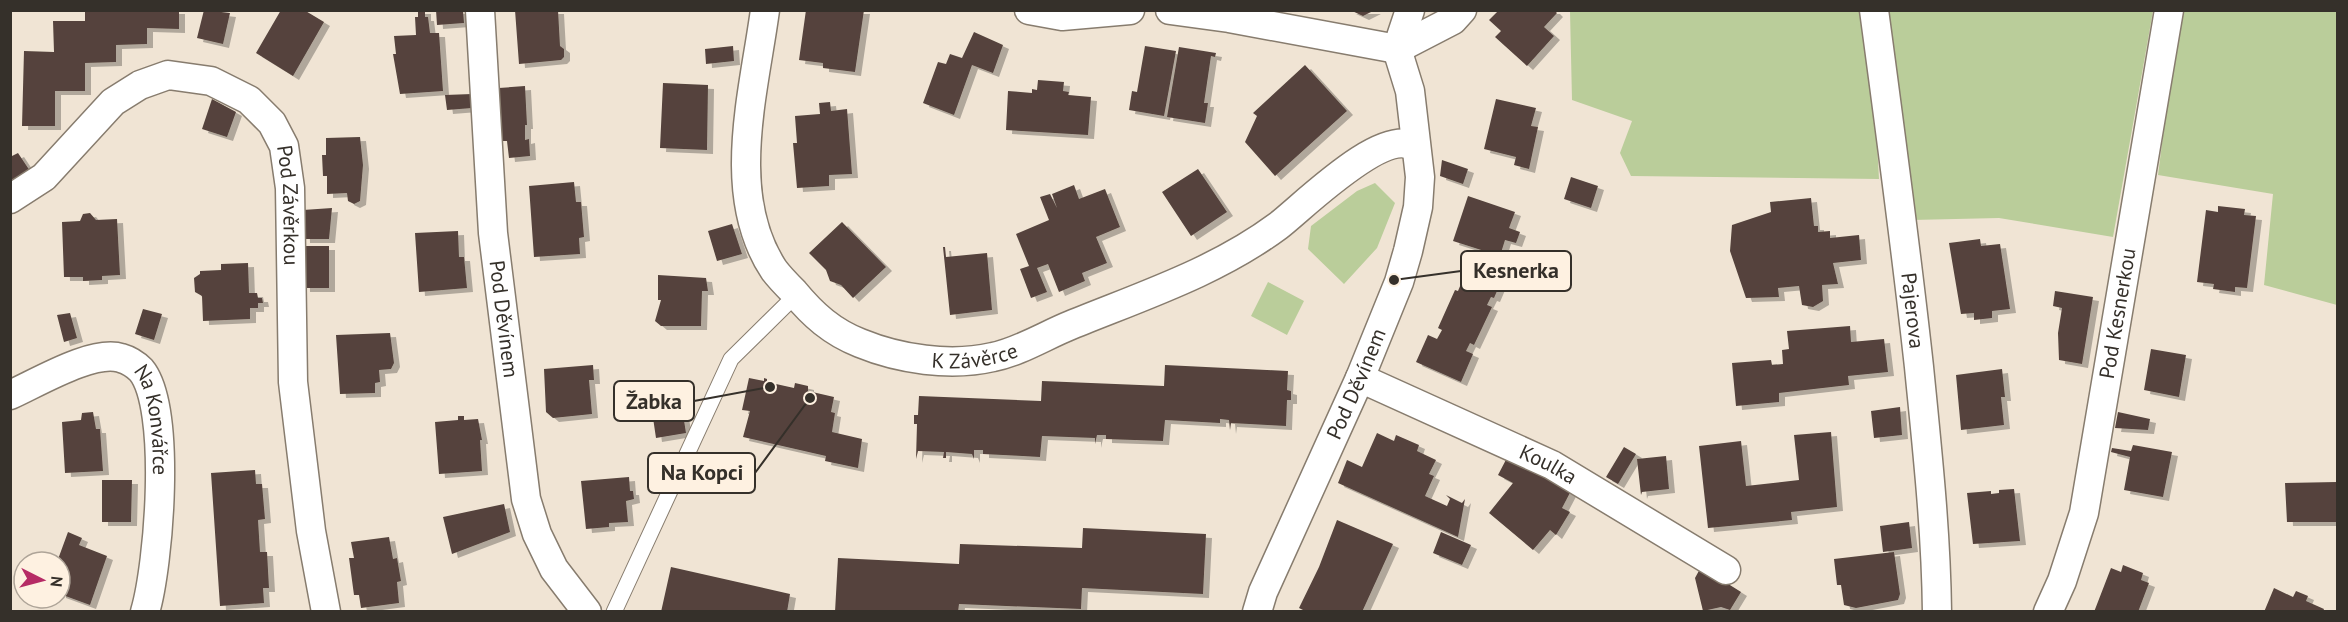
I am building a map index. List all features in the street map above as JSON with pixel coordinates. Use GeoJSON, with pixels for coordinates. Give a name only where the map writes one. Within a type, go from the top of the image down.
{"type":"FeatureCollection","features":[{"type":"Feature","properties":{"kind":"street","name":"Pod Děvínem"},"geometry":{"type":"LineString","coordinates":[[480,10],[492,233],[526,500],[537,534],[554,569],[587,612]]}},
{"type":"Feature","properties":{"kind":"street","name":"K Závěrce"},"geometry":{"type":"LineString","coordinates":[[765,10],[748,140],[747,178],[751,212],[760,243],[774,270],[818,320],[850,339],[883,353],[936,361],[993,357],[1216,266],[1277,227],[1370,154],[1402,142],[1415,147]]}},
{"type":"Feature","properties":{"kind":"street"},"geometry":{"type":"LineString","coordinates":[[1029,10],[1062,16],[1130,10]]}},
{"type":"Feature","properties":{"kind":"street"},"geometry":{"type":"LineString","coordinates":[[1170,10],[1229,18],[1397,49],[1453,20],[1462,10]]}},
{"type":"Feature","properties":{"kind":"street"},"geometry":{"type":"LineString","coordinates":[[1397,49],[1410,10]]}},
{"type":"Feature","properties":{"kind":"street","name":"Pajerova"},"geometry":{"type":"LineString","coordinates":[[1874,10],[1904,235],[1925,427],[1937,546],[1937,612]]}},
{"type":"Feature","properties":{"kind":"street","name":"Pod Kesnerkou"},"geometry":{"type":"LineString","coordinates":[[2048,612],[2062,581],[2084,513],[2169,10]]}},
{"type":"Feature","properties":{"kind":"street","name":"Pod Děvínem"},"geometry":{"type":"LineString","coordinates":[[1257,612],[1263,592],[1360,378],[1399,282],[1411,237],[1418,207],[1420,177],[1410,91],[1397,49]]}},
{"type":"Feature","properties":{"kind":"street","name":"Pod Závěrkou"},"geometry":{"type":"LineString","coordinates":[[10,200],[44,177],[113,102],[140,85],[168,75],[211,81],[249,100],[272,123],[284,146],[290,188],[293,382],[310,531],[326,612]]}},
{"type":"Feature","properties":{"kind":"street","name":"Na Konvářce"},"geometry":{"type":"LineString","coordinates":[[10,395],[81,363],[102,357],[120,358],[140,368],[152,392],[156,417],[161,515],[145,612]]}},
{"type":"Feature","properties":{"kind":"street","name":"Koulka"},"geometry":{"type":"LineString","coordinates":[[1360,378],[1552,465],[1726,570]]}},
{"type":"Feature","properties":{"kind":"lane"},"geometry":{"type":"LineString","coordinates":[[614,612],[731,359],[796,295]]}},
{"type":"Feature","properties":{"kind":"green space"},"geometry":{"type":"Polygon","coordinates":[[[1570,11],[1863,11],[1874,92],[1879,179],[1631,176],[1620,153],[1632,121],[1572,100],[1570,11]]]}},
{"type":"Feature","properties":{"kind":"green space"},"geometry":{"type":"Polygon","coordinates":[[[1884,11],[2153,11],[2113,237],[1999,218],[1912,220],[1884,11]]]}},
{"type":"Feature","properties":{"kind":"green space"},"geometry":{"type":"Polygon","coordinates":[[[2179,11],[2337,11],[2337,305],[2264,285],[2273,194],[2158,175],[2179,11]]]}},
{"type":"Feature","properties":{"kind":"green space"},"geometry":{"type":"Polygon","coordinates":[[[1375,183],[1395,203],[1377,248],[1344,284],[1308,249],[1311,226],[1357,191],[1375,183]]]}},
{"type":"Feature","properties":{"kind":"green space"},"geometry":{"type":"Polygon","coordinates":[[[1268,282],[1304,301],[1287,335],[1251,316],[1268,282]]]}},
{"type":"Feature","properties":{"kind":"building"},"geometry":{"type":"Polygon","coordinates":[[[85,10],[179,10],[179,29],[147,28],[147,44],[116,45],[116,62],[85,63],[85,91],[55,91],[55,126],[22,126],[24,51],[54,52],[53,21],[85,21],[85,10]]]}},
{"type":"Feature","properties":{"kind":"building"},"geometry":{"type":"Polygon","coordinates":[[[204,10],[230,13],[223,44],[197,38],[204,10]]]}},
{"type":"Feature","properties":{"kind":"building"},"geometry":{"type":"Polygon","coordinates":[[[281,10],[304,10],[324,22],[293,76],[256,53],[281,10]]]}},
{"type":"Feature","properties":{"kind":"building"},"geometry":{"type":"Polygon","coordinates":[[[418,10],[425,10],[430,33],[439,33],[443,91],[400,94],[393,54],[396,54],[394,36],[416,35],[415,17],[418,17],[418,10]]]}},
{"type":"Feature","properties":{"kind":"building"},"geometry":{"type":"Polygon","coordinates":[[[436,10],[463,10],[464,23],[437,25],[436,10]]]}},
{"type":"Feature","properties":{"kind":"building"},"geometry":{"type":"Polygon","coordinates":[[[515,10],[558,10],[560,46],[564,49],[564,57],[561,60],[519,64],[515,10]]]}},
{"type":"Feature","properties":{"kind":"building"},"geometry":{"type":"Polygon","coordinates":[[[806,10],[864,10],[855,72],[823,68],[823,63],[799,60],[806,10]]]}},
{"type":"Feature","properties":{"kind":"building"},"geometry":{"type":"Polygon","coordinates":[[[1350,10],[1375,10],[1363,16],[1350,10]]]}},
{"type":"Feature","properties":{"kind":"building"},"geometry":{"type":"Polygon","coordinates":[[[1499,10],[1554,10],[1557,13],[1544,27],[1554,36],[1527,66],[1495,37],[1501,31],[1489,20],[1499,10]]]}},
{"type":"Feature","properties":{"kind":"building"},"geometry":{"type":"Polygon","coordinates":[[[974,32],[1003,45],[993,73],[972,65],[954,115],[923,103],[938,62],[946,64],[950,54],[962,58],[974,32]]]}},
{"type":"Feature","properties":{"kind":"building"},"geometry":{"type":"Polygon","coordinates":[[[733,46],[734,61],[706,64],[705,49],[733,46]]]}},
{"type":"Feature","properties":{"kind":"building"},"geometry":{"type":"Polygon","coordinates":[[[1145,46],[1176,51],[1164,116],[1129,110],[1132,91],[1137,92],[1145,46]]]}},
{"type":"Feature","properties":{"kind":"building"},"geometry":{"type":"Polygon","coordinates":[[[1179,47],[1216,53],[1215,57],[1211,56],[1204,103],[1208,103],[1205,123],[1167,117],[1179,47]]]}},
{"type":"Feature","properties":{"kind":"building"},"geometry":{"type":"Polygon","coordinates":[[[1305,65],[1347,111],[1275,176],[1245,142],[1257,116],[1253,113],[1305,65]]]}},
{"type":"Feature","properties":{"kind":"building"},"geometry":{"type":"Polygon","coordinates":[[[1038,80],[1064,82],[1063,91],[1069,92],[1068,95],[1091,97],[1088,135],[1006,130],[1008,91],[1032,93],[1032,89],[1037,90],[1038,80]]]}},
{"type":"Feature","properties":{"kind":"building"},"geometry":{"type":"Polygon","coordinates":[[[663,83],[708,85],[707,150],[660,148],[663,83]]]}},
{"type":"Feature","properties":{"kind":"building"},"geometry":{"type":"Polygon","coordinates":[[[525,86],[527,125],[525,125],[525,140],[529,139],[530,156],[509,158],[507,141],[502,141],[499,88],[525,86]]]}},
{"type":"Feature","properties":{"kind":"building"},"geometry":{"type":"Polygon","coordinates":[[[472,94],[472,108],[447,110],[445,95],[472,94]]]}},
{"type":"Feature","properties":{"kind":"building"},"geometry":{"type":"Polygon","coordinates":[[[212,99],[236,112],[227,137],[202,129],[212,99]]]}},
{"type":"Feature","properties":{"kind":"building"},"geometry":{"type":"Polygon","coordinates":[[[1496,99],[1536,108],[1531,126],[1538,127],[1529,169],[1514,165],[1516,157],[1484,149],[1496,99]]]}},
{"type":"Feature","properties":{"kind":"building"},"geometry":{"type":"Polygon","coordinates":[[[830,102],[831,111],[847,109],[852,174],[829,175],[829,186],[797,188],[793,143],[797,143],[795,116],[820,114],[819,103],[830,102]]]}},
{"type":"Feature","properties":{"kind":"building"},"geometry":{"type":"Polygon","coordinates":[[[360,137],[363,165],[360,201],[354,204],[348,201],[347,193],[327,194],[327,176],[323,176],[322,155],[326,155],[326,138],[360,137]]]}},
{"type":"Feature","properties":{"kind":"building"},"geometry":{"type":"Polygon","coordinates":[[[18,153],[32,174],[16,185],[10,176],[10,157],[18,153]]]}},
{"type":"Feature","properties":{"kind":"building"},"geometry":{"type":"Polygon","coordinates":[[[1442,160],[1468,169],[1463,184],[1440,176],[1442,160]]]}},
{"type":"Feature","properties":{"kind":"building"},"geometry":{"type":"Polygon","coordinates":[[[1198,169],[1227,212],[1191,236],[1162,192],[1198,169]]]}},
{"type":"Feature","properties":{"kind":"building"},"geometry":{"type":"Polygon","coordinates":[[[1571,177],[1598,186],[1591,208],[1564,199],[1571,177]]]}},
{"type":"Feature","properties":{"kind":"building"},"geometry":{"type":"Polygon","coordinates":[[[574,182],[576,202],[581,202],[584,237],[579,238],[580,254],[534,257],[529,186],[574,182]]]}},
{"type":"Feature","properties":{"kind":"building"},"geometry":{"type":"Polygon","coordinates":[[[1074,185],[1079,199],[1105,189],[1120,227],[1096,237],[1107,263],[1082,273],[1085,281],[1059,292],[1048,264],[1037,268],[1047,292],[1031,298],[1020,269],[1029,266],[1016,234],[1049,220],[1040,197],[1050,194],[1057,208],[1052,194],[1074,185]]]}},
{"type":"Feature","properties":{"kind":"building"},"geometry":{"type":"Polygon","coordinates":[[[1468,196],[1515,212],[1509,228],[1520,232],[1516,243],[1505,240],[1500,256],[1453,241],[1468,196]]]}},
{"type":"Feature","properties":{"kind":"building"},"geometry":{"type":"Polygon","coordinates":[[[1811,198],[1814,226],[1818,226],[1818,232],[1830,231],[1830,238],[1859,235],[1861,260],[1833,263],[1838,284],[1822,285],[1823,301],[1813,307],[1802,305],[1799,286],[1778,288],[1779,297],[1746,298],[1730,251],[1732,225],[1771,212],[1770,202],[1811,198]]]}},
{"type":"Feature","properties":{"kind":"building"},"geometry":{"type":"Polygon","coordinates":[[[2218,206],[2245,209],[2244,215],[2256,216],[2247,288],[2235,287],[2235,292],[2213,289],[2214,284],[2197,282],[2206,210],[2218,212],[2218,206]]]}},
{"type":"Feature","properties":{"kind":"building"},"geometry":{"type":"Polygon","coordinates":[[[332,208],[329,239],[304,239],[303,210],[332,208]]]}},
{"type":"Feature","properties":{"kind":"building"},"geometry":{"type":"Polygon","coordinates":[[[90,213],[96,220],[117,219],[120,275],[102,276],[102,280],[83,281],[83,277],[64,277],[62,222],[80,221],[83,214],[90,213]]]}},
{"type":"Feature","properties":{"kind":"building"},"geometry":{"type":"Polygon","coordinates":[[[842,222],[886,267],[853,298],[841,285],[830,281],[826,270],[809,253],[842,222]]]}},
{"type":"Feature","properties":{"kind":"building"},"geometry":{"type":"Polygon","coordinates":[[[732,224],[742,254],[717,261],[708,231],[732,224]]]}},
{"type":"Feature","properties":{"kind":"building"},"geometry":{"type":"Polygon","coordinates":[[[458,231],[459,257],[464,257],[467,288],[419,292],[415,233],[458,231]]]}},
{"type":"Feature","properties":{"kind":"building"},"geometry":{"type":"Polygon","coordinates":[[[1980,239],[1981,246],[2000,244],[2010,309],[1992,311],[1992,318],[1974,320],[1974,313],[1961,314],[1949,243],[1980,239]]]}},
{"type":"Feature","properties":{"kind":"building"},"geometry":{"type":"Polygon","coordinates":[[[303,246],[329,246],[329,288],[304,288],[303,246]]]}},
{"type":"Feature","properties":{"kind":"building"},"geometry":{"type":"Polygon","coordinates":[[[943,247],[945,247],[946,257],[987,253],[992,310],[950,315],[943,247]]]}},
{"type":"Feature","properties":{"kind":"building"},"geometry":{"type":"Polygon","coordinates":[[[248,263],[249,293],[257,293],[263,303],[258,303],[258,308],[250,308],[250,319],[203,321],[202,296],[195,292],[194,278],[200,274],[200,271],[221,270],[221,264],[248,263]]]}},
{"type":"Feature","properties":{"kind":"building"},"geometry":{"type":"Polygon","coordinates":[[[1466,272],[1500,284],[1494,298],[1491,297],[1487,305],[1492,307],[1474,345],[1470,343],[1466,351],[1473,354],[1461,382],[1416,362],[1428,335],[1437,339],[1442,330],[1438,328],[1466,272]]]}},
{"type":"Feature","properties":{"kind":"building"},"geometry":{"type":"Polygon","coordinates":[[[658,275],[706,278],[708,291],[702,291],[701,326],[661,326],[655,321],[661,300],[658,300],[658,275]]]}},
{"type":"Feature","properties":{"kind":"building"},"geometry":{"type":"Polygon","coordinates":[[[2055,291],[2093,297],[2082,364],[2059,360],[2058,333],[2062,308],[2053,306],[2055,291]]]}},
{"type":"Feature","properties":{"kind":"building"},"geometry":{"type":"Polygon","coordinates":[[[143,309],[162,314],[154,340],[135,334],[143,309]]]}},
{"type":"Feature","properties":{"kind":"building"},"geometry":{"type":"Polygon","coordinates":[[[70,313],[77,338],[64,342],[57,315],[70,313]]]}},
{"type":"Feature","properties":{"kind":"building"},"geometry":{"type":"Polygon","coordinates":[[[1850,326],[1851,342],[1884,339],[1888,372],[1848,376],[1849,385],[1779,393],[1779,402],[1736,406],[1732,363],[1771,360],[1772,365],[1783,364],[1782,350],[1789,349],[1787,331],[1850,326]]]}},
{"type":"Feature","properties":{"kind":"building"},"geometry":{"type":"Polygon","coordinates":[[[390,333],[394,363],[391,369],[379,370],[380,382],[375,383],[375,393],[340,394],[336,335],[390,333]]]}},
{"type":"Feature","properties":{"kind":"building"},"geometry":{"type":"Polygon","coordinates":[[[2151,349],[2186,355],[2179,397],[2144,390],[2151,349]]]}},
{"type":"Feature","properties":{"kind":"building"},"geometry":{"type":"Polygon","coordinates":[[[593,365],[594,380],[589,380],[592,414],[553,418],[546,412],[544,369],[593,365]]]}},
{"type":"Feature","properties":{"kind":"building"},"geometry":{"type":"Polygon","coordinates":[[[1165,365],[1288,371],[1287,390],[1291,391],[1291,400],[1287,400],[1286,426],[1231,423],[1230,430],[1229,420],[1220,419],[1220,423],[1165,420],[1163,441],[1106,439],[1106,435],[1097,435],[1095,444],[1095,438],[1042,436],[1040,457],[983,454],[983,450],[974,450],[974,459],[972,454],[946,452],[946,458],[943,458],[944,452],[918,451],[916,459],[917,424],[914,424],[914,415],[918,415],[919,396],[1041,401],[1042,381],[1164,386],[1165,365]]]}},
{"type":"Feature","properties":{"kind":"building"},"geometry":{"type":"Polygon","coordinates":[[[2002,369],[2005,397],[2001,397],[2004,425],[1961,430],[1956,375],[2002,369]]]}},
{"type":"Feature","properties":{"kind":"building"},"geometry":{"type":"Polygon","coordinates":[[[749,378],[764,381],[764,378],[767,382],[794,388],[795,383],[808,386],[808,391],[834,397],[831,412],[835,413],[832,432],[862,439],[858,468],[825,461],[826,456],[743,437],[750,411],[742,410],[749,378]]]}},
{"type":"Feature","properties":{"kind":"building"},"geometry":{"type":"Polygon","coordinates":[[[1900,407],[1902,435],[1874,438],[1871,411],[1900,407]]]}},
{"type":"Feature","properties":{"kind":"building"},"geometry":{"type":"Polygon","coordinates":[[[682,408],[686,433],[656,438],[652,411],[682,408]]]}},
{"type":"Feature","properties":{"kind":"building"},"geometry":{"type":"Polygon","coordinates":[[[93,412],[96,429],[100,429],[103,471],[65,473],[62,422],[81,420],[82,413],[93,412]]]}},
{"type":"Feature","properties":{"kind":"building"},"geometry":{"type":"Polygon","coordinates":[[[2118,412],[2150,419],[2148,430],[2115,428],[2118,412]]]}},
{"type":"Feature","properties":{"kind":"building"},"geometry":{"type":"Polygon","coordinates":[[[458,416],[464,416],[464,420],[478,419],[482,440],[480,440],[482,471],[439,474],[435,422],[458,420],[458,416]]]}},
{"type":"Feature","properties":{"kind":"building"},"geometry":{"type":"Polygon","coordinates":[[[1831,432],[1837,507],[1791,512],[1792,520],[1708,528],[1699,446],[1741,441],[1746,486],[1799,480],[1794,435],[1831,432]]]}},
{"type":"Feature","properties":{"kind":"building"},"geometry":{"type":"Polygon","coordinates":[[[1377,433],[1394,441],[1396,435],[1419,445],[1417,451],[1436,460],[1429,474],[1434,476],[1425,496],[1447,506],[1450,499],[1446,495],[1462,503],[1465,499],[1458,537],[1338,483],[1347,460],[1362,467],[1377,433]]]}},
{"type":"Feature","properties":{"kind":"building"},"geometry":{"type":"Polygon","coordinates":[[[2133,445],[2172,452],[2163,497],[2124,490],[2130,457],[2111,452],[2112,448],[2131,451],[2133,445]]]}},
{"type":"Feature","properties":{"kind":"building"},"geometry":{"type":"Polygon","coordinates":[[[1624,447],[1636,454],[1618,484],[1606,477],[1624,447]]]}},
{"type":"Feature","properties":{"kind":"building"},"geometry":{"type":"Polygon","coordinates":[[[1509,454],[1573,487],[1562,508],[1570,512],[1556,535],[1550,530],[1533,550],[1489,513],[1513,483],[1498,475],[1509,454]]]}},
{"type":"Feature","properties":{"kind":"building"},"geometry":{"type":"Polygon","coordinates":[[[1666,456],[1669,489],[1642,492],[1641,495],[1637,459],[1666,456]]]}},
{"type":"Feature","properties":{"kind":"building"},"geometry":{"type":"Polygon","coordinates":[[[255,470],[256,484],[262,484],[265,519],[258,520],[260,552],[267,552],[269,588],[263,588],[264,603],[220,606],[211,473],[255,470]]]}},
{"type":"Feature","properties":{"kind":"building"},"geometry":{"type":"Polygon","coordinates":[[[629,477],[630,491],[633,491],[634,499],[626,501],[628,522],[609,523],[609,527],[586,529],[581,481],[629,477]]]}},
{"type":"Feature","properties":{"kind":"building"},"geometry":{"type":"Polygon","coordinates":[[[102,480],[132,480],[131,522],[102,522],[102,480]]]}},
{"type":"Feature","properties":{"kind":"building"},"geometry":{"type":"Polygon","coordinates":[[[2337,482],[2337,522],[2287,522],[2285,483],[2337,482]]]}},
{"type":"Feature","properties":{"kind":"building"},"geometry":{"type":"Polygon","coordinates":[[[2014,489],[2020,541],[1973,544],[1967,493],[1991,491],[1991,494],[1999,493],[1999,490],[2014,489]]]}},
{"type":"Feature","properties":{"kind":"building"},"geometry":{"type":"Polygon","coordinates":[[[504,504],[510,532],[452,554],[443,517],[504,504]]]}},
{"type":"Feature","properties":{"kind":"building"},"geometry":{"type":"Polygon","coordinates":[[[1337,520],[1393,544],[1362,612],[1307,612],[1299,608],[1319,567],[1337,520]]]}},
{"type":"Feature","properties":{"kind":"building"},"geometry":{"type":"Polygon","coordinates":[[[1909,522],[1912,548],[1883,552],[1880,526],[1909,522]]]}},
{"type":"Feature","properties":{"kind":"building"},"geometry":{"type":"Polygon","coordinates":[[[1083,528],[1206,534],[1203,594],[1082,588],[1081,609],[959,604],[958,612],[835,612],[838,558],[959,564],[960,544],[1082,548],[1083,528]]]}},
{"type":"Feature","properties":{"kind":"building"},"geometry":{"type":"Polygon","coordinates":[[[68,532],[82,538],[79,545],[107,556],[90,605],[72,598],[72,550],[61,550],[68,532]]]}},
{"type":"Feature","properties":{"kind":"building"},"geometry":{"type":"Polygon","coordinates":[[[1441,532],[1471,545],[1462,565],[1433,553],[1441,532]]]}},
{"type":"Feature","properties":{"kind":"building"},"geometry":{"type":"Polygon","coordinates":[[[389,537],[393,559],[397,558],[401,581],[397,582],[399,603],[361,608],[359,595],[354,595],[349,558],[354,558],[351,542],[389,537]]]}},
{"type":"Feature","properties":{"kind":"building"},"geometry":{"type":"Polygon","coordinates":[[[1894,552],[1900,594],[1898,600],[1856,608],[1844,605],[1841,585],[1837,585],[1834,559],[1894,552]]]}},
{"type":"Feature","properties":{"kind":"building"},"geometry":{"type":"Polygon","coordinates":[[[2123,565],[2143,573],[2141,580],[2149,583],[2138,612],[2094,612],[2111,568],[2121,572],[2123,565]]]}},
{"type":"Feature","properties":{"kind":"building"},"geometry":{"type":"Polygon","coordinates":[[[671,567],[790,594],[787,612],[661,612],[671,567]]]}},
{"type":"Feature","properties":{"kind":"building"},"geometry":{"type":"Polygon","coordinates":[[[1701,567],[1741,592],[1730,610],[1721,607],[1703,611],[1695,578],[1701,567]]]}},
{"type":"Feature","properties":{"kind":"building"},"geometry":{"type":"Polygon","coordinates":[[[2274,588],[2293,597],[2296,591],[2308,596],[2306,601],[2324,609],[2323,612],[2264,612],[2274,588]]]}},
{"type":"Feature","properties":{"kind":"place","name":"Kesnerka"},"geometry":{"type":"Point","coordinates":[1394,280]}},
{"type":"Feature","properties":{"kind":"place","name":"Žabka"},"geometry":{"type":"Point","coordinates":[770,387]}},
{"type":"Feature","properties":{"kind":"place","name":"Na Kopci"},"geometry":{"type":"Point","coordinates":[810,398]}}]}
